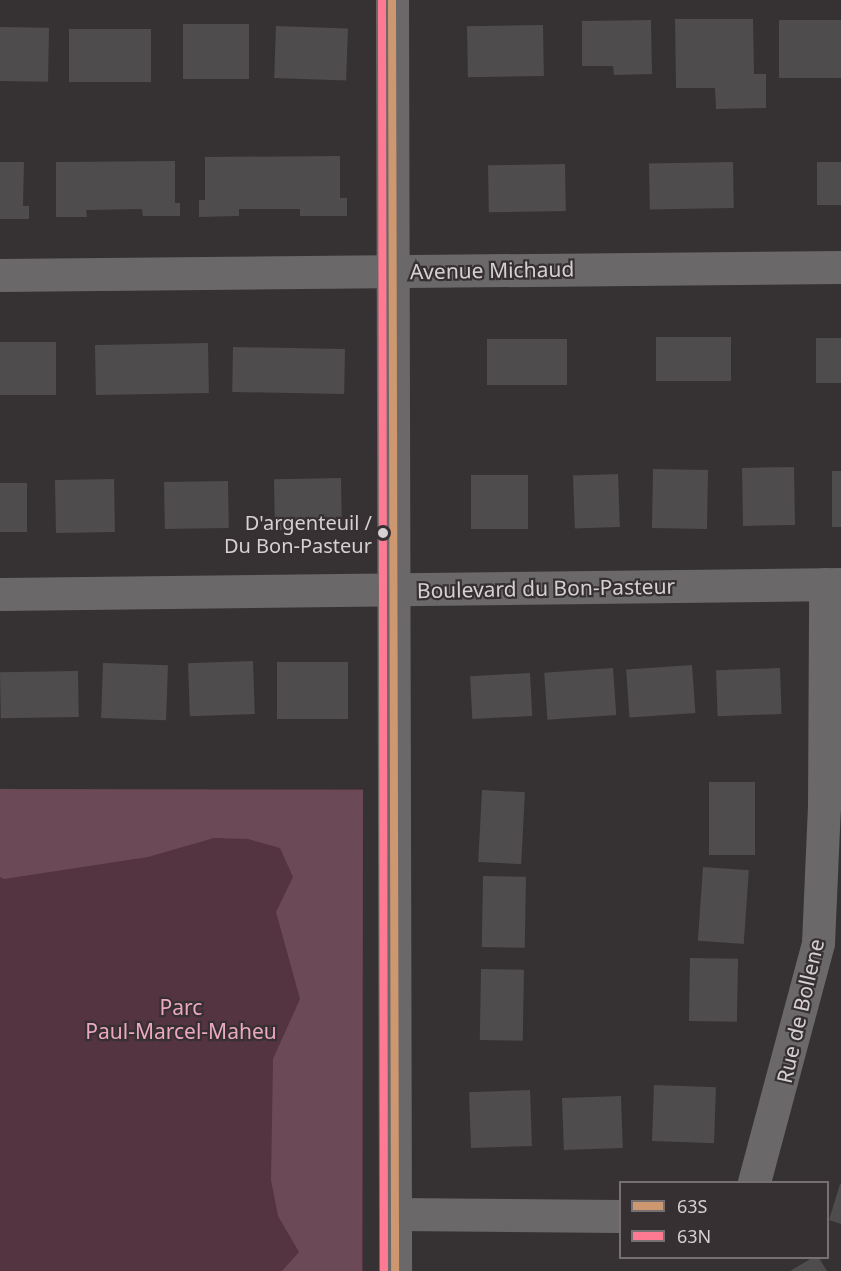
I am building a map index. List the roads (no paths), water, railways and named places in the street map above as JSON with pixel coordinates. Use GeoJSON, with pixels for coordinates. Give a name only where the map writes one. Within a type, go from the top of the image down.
{"type":"FeatureCollection","features":[{"type":"Feature","properties":{"kind":"street"},"geometry":{"type":"LineString","coordinates":[[392,0],[395,272],[393,590],[395,1271]]}},
{"type":"Feature","properties":{"kind":"street","name":"Avenue Michaud"},"geometry":{"type":"LineString","coordinates":[[0,275],[841,267]]}},
{"type":"Feature","properties":{"kind":"street","name":"Boulevard du Bon-Pasteur"},"geometry":{"type":"LineString","coordinates":[[0,594],[833,584]]}},
{"type":"Feature","properties":{"kind":"street","name":"Rue de Bollene"},"geometry":{"type":"LineString","coordinates":[[754,1181],[818,943],[833,584]]}},
{"type":"Feature","properties":{"kind":"street"},"geometry":{"type":"LineString","coordinates":[[395,1214],[619,1216]]}},
{"type":"Feature","properties":{"kind":"place","name":"D'argenteuil / Du Bon-Pasteur"},"geometry":{"type":"Point","coordinates":[383,533]}},
{"type":"Feature","properties":{"kind":"park label","name":"Parc Paul-Marcel-Maheu"},"geometry":{"type":"Point","coordinates":[181,1019]}}]}
